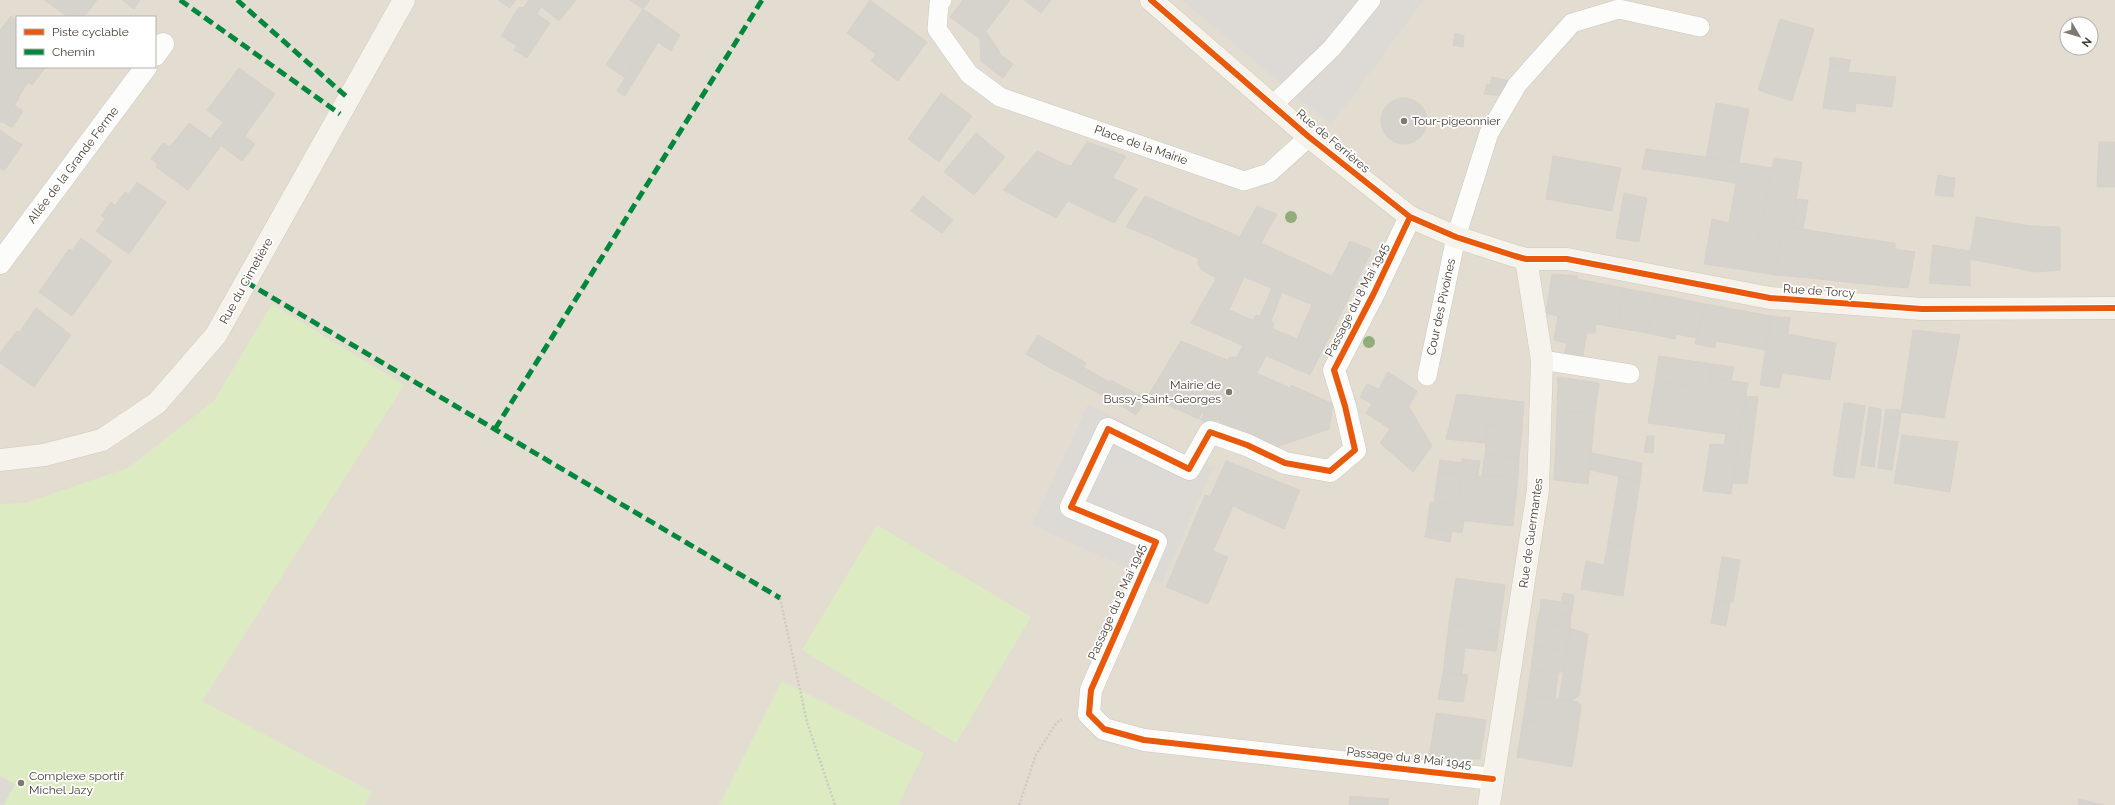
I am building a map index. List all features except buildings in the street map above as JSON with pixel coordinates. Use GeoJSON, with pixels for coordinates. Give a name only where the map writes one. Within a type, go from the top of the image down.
{"type":"FeatureCollection","features":[{"type":"Feature","properties":{"kind":"street","name":"Rue du Cimetière"},"geometry":{"type":"LineString","coordinates":[[0,460],[44,455],[102,440],[156,403],[216,335],[404,0]]}},
{"type":"Feature","properties":{"kind":"street","name":"Rue de Ferrières"},"geometry":{"type":"LineString","coordinates":[[1151,0],[1309,137],[1410,217],[1456,237],[1526,259]]}},
{"type":"Feature","properties":{"kind":"street","name":"Allée de la Grande Ferme"},"geometry":{"type":"LineString","coordinates":[[0,263],[145,68]]}},
{"type":"Feature","properties":{"kind":"street","name":"Passage du 8 Mai 1945"},"geometry":{"type":"LineString","coordinates":[[1410,217],[1374,293],[1334,370],[1345,406],[1355,450],[1330,471],[1285,463],[1210,432],[1189,469],[1108,429],[1071,507],[1156,542],[1091,690],[1089,714],[1104,729],[1144,740],[1493,779]]}},
{"type":"Feature","properties":{"kind":"street","name":"Rue de Torcy"},"geometry":{"type":"LineString","coordinates":[[1526,259],[1567,259],[1770,298],[1922,309],[2115,308]]}},
{"type":"Feature","properties":{"kind":"street","name":"Rue de Guermantes"},"geometry":{"type":"LineString","coordinates":[[1489,805],[1538,490],[1542,360],[1526,259]]}},
{"type":"Feature","properties":{"kind":"lane","name":"Place de la Mairie"},"geometry":{"type":"LineString","coordinates":[[942,0],[939,4],[937,29],[969,74],[1000,97],[1244,180],[1269,173],[1309,137]]}},
{"type":"Feature","properties":{"kind":"lane"},"geometry":{"type":"LineString","coordinates":[[1273,105],[1332,48],[1371,0]]}},
{"type":"Feature","properties":{"kind":"lane","name":"Cour des Pivoines"},"geometry":{"type":"LineString","coordinates":[[1427,376],[1456,237],[1489,133],[1502,108],[1518,85],[1572,23],[1619,9],[1700,27]]}},
{"type":"Feature","properties":{"kind":"lane"},"geometry":{"type":"LineString","coordinates":[[1542,360],[1630,374]]}},
{"type":"Feature","properties":{"kind":"path"},"geometry":{"type":"LineString","coordinates":[[780,598],[807,722],[835,805]]}},
{"type":"Feature","properties":{"kind":"path"},"geometry":{"type":"LineString","coordinates":[[1019,805],[1036,755],[1057,722],[1073,715],[1089,714]]}},
{"type":"Feature","properties":{"kind":"shaded area"},"geometry":{"type":"Polygon","coordinates":[[[0,0],[2115,0],[2115,805],[0,805],[0,0]]]}},
{"type":"Feature","properties":{"kind":"shaded area"},"geometry":{"type":"Polygon","coordinates":[[[1182,0],[1424,0],[1331,125],[1182,0]]]}},
{"type":"Feature","properties":{"kind":"shaded area"},"geometry":{"type":"Polygon","coordinates":[[[1088,404],[1213,467],[1162,584],[1032,525],[1088,404]]]}},
{"type":"Feature","properties":{"kind":"shaded area"},"geometry":{"type":"Polygon","coordinates":[[[0,776],[15,784],[4,805],[0,805],[0,776]]]}},
{"type":"Feature","properties":{"kind":"green space"},"geometry":{"type":"Polygon","coordinates":[[[272,304],[404,385],[202,701],[372,792],[365,805],[0,805],[0,504],[25,503],[128,468],[214,401],[272,304]]]}},
{"type":"Feature","properties":{"kind":"green space"},"geometry":{"type":"Polygon","coordinates":[[[877,525],[1031,617],[956,743],[802,650],[877,525]]]}},
{"type":"Feature","properties":{"kind":"green space"},"geometry":{"type":"Polygon","coordinates":[[[782,681],[924,753],[898,805],[719,805],[782,681]]]}},
{"type":"Feature","properties":{"kind":"marked path"},"geometry":{"type":"LineString","coordinates":[[180,0],[340,114]]}},
{"type":"Feature","properties":{"kind":"marked path"},"geometry":{"type":"LineString","coordinates":[[237,0],[348,98]]}},
{"type":"Feature","properties":{"kind":"marked path"},"geometry":{"type":"LineString","coordinates":[[495,429],[762,0]]}},
{"type":"Feature","properties":{"kind":"marked path"},"geometry":{"type":"LineString","coordinates":[[246,282],[780,598]]}},
{"type":"Feature","properties":{"kind":"cycle path"},"geometry":{"type":"LineString","coordinates":[[1151,0],[1309,137],[1410,217],[1456,237],[1515,256],[1526,259],[1567,259],[1770,298],[1922,309],[2115,308]]}},
{"type":"Feature","properties":{"kind":"cycle path"},"geometry":{"type":"LineString","coordinates":[[1410,217],[1374,293],[1334,370],[1345,406],[1355,450],[1330,471],[1285,463],[1247,445],[1210,432],[1189,469],[1108,429],[1071,507],[1156,542],[1091,690],[1089,714],[1104,729],[1144,740],[1493,779]]}},
{"type":"Feature","properties":{"kind":"place","name":"Tour-pigeonnier"},"geometry":{"type":"Point","coordinates":[1404,121]}},
{"type":"Feature","properties":{"kind":"place","name":"Mairie de Bussy-Saint-Georges"},"geometry":{"type":"Point","coordinates":[1229,392]}},
{"type":"Feature","properties":{"kind":"place","name":"Complexe sportif Michel Jazy"},"geometry":{"type":"Point","coordinates":[21,783]}}]}
